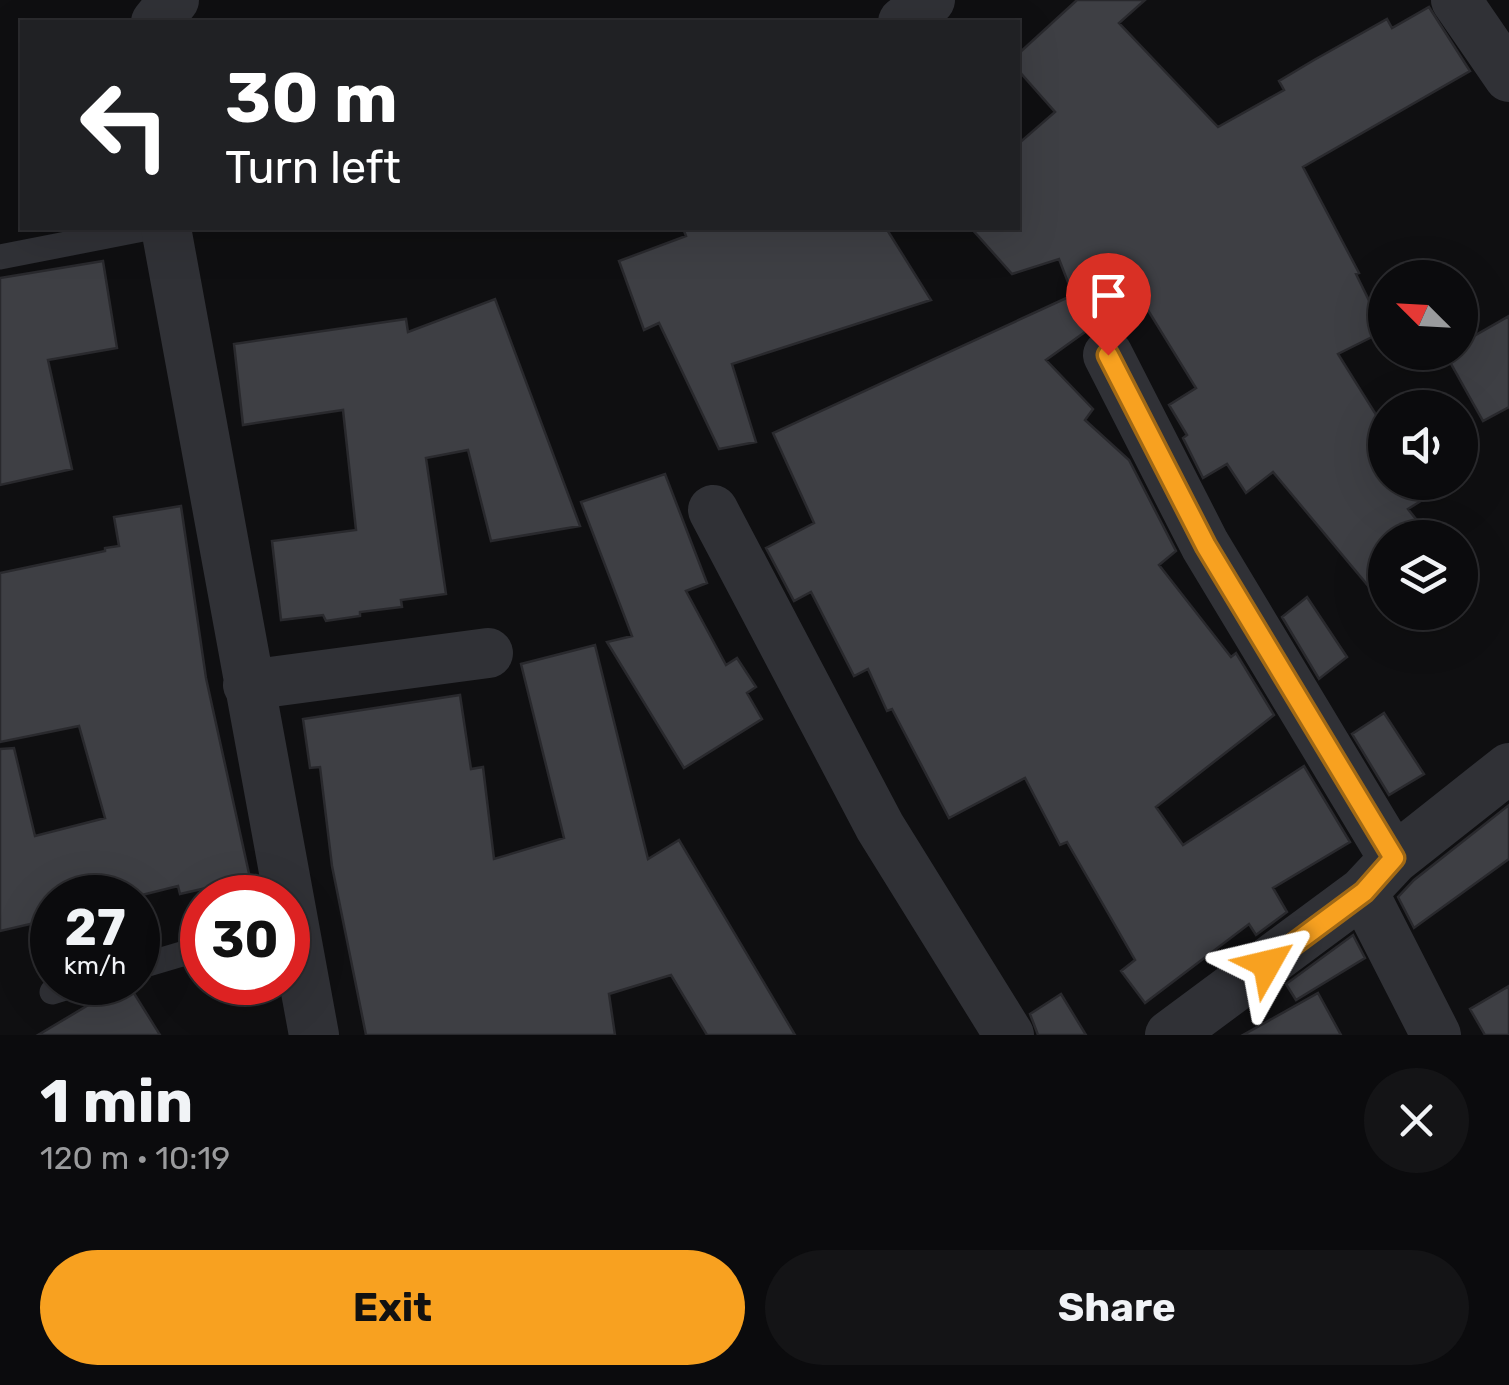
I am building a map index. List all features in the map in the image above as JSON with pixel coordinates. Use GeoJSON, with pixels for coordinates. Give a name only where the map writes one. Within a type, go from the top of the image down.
{"type":"FeatureCollection","features":[{"type":"Feature","properties":{"kind":"street"},"geometry":{"type":"LineString","coordinates":[[158,20],[174,0]]}},
{"type":"Feature","properties":{"kind":"street"},"geometry":{"type":"LineString","coordinates":[[906,20],[930,0]]}},
{"type":"Feature","properties":{"kind":"street"},"geometry":{"type":"LineString","coordinates":[[1456,0],[1509,78]]}},
{"type":"Feature","properties":{"kind":"street"},"geometry":{"type":"LineString","coordinates":[[166,230],[281,875]]}},
{"type":"Feature","properties":{"kind":"street"},"geometry":{"type":"LineString","coordinates":[[1108,355],[1379,875],[1436,1035]]}},
{"type":"Feature","properties":{"kind":"street"},"geometry":{"type":"LineString","coordinates":[[713,510],[880,827],[1009,1035]]}},
{"type":"Feature","properties":{"kind":"street"},"geometry":{"type":"LineString","coordinates":[[248,684],[488,653]]}},
{"type":"Feature","properties":{"kind":"street"},"geometry":{"type":"LineString","coordinates":[[1170,1035],[1379,875],[1509,768]]}},
{"type":"Feature","properties":{"kind":"street"},"geometry":{"type":"LineString","coordinates":[[307,1005],[314,1035]]}},
{"type":"Feature","properties":{"kind":"lane"},"geometry":{"type":"LineString","coordinates":[[0,257],[138,230]]}},
{"type":"Feature","properties":{"kind":"building"},"geometry":{"type":"Polygon","coordinates":[[[1077,0],[1145,0],[1119,23],[1218,127],[1284,90],[1279,81],[1314,60],[1387,19],[1392,28],[1429,7],[1470,71],[1303,167],[1359,273],[1356,274],[1368,298],[1368,339],[1338,354],[1368,402],[1368,500],[1422,500],[1408,509],[1417,520],[1368,520],[1368,586],[1273,472],[1246,493],[1227,464],[1203,478],[1183,438],[1187,435],[1169,405],[1196,388],[1138,294],[1046,360],[1093,409],[1085,420],[1129,460],[1176,551],[1159,565],[1231,657],[1236,653],[1274,715],[1156,807],[1183,845],[1304,766],[1350,842],[1273,888],[1287,912],[1256,935],[1249,924],[1145,1003],[1121,971],[1135,960],[1067,842],[1060,845],[1025,778],[949,818],[892,709],[887,711],[868,669],[854,676],[811,592],[794,601],[766,548],[814,523],[773,433],[1073,295],[1059,259],[1012,274],[973,230],[1020,230],[1020,142],[1055,112],[1020,72],[1020,52],[1077,0]]]}},
{"type":"Feature","properties":{"kind":"building"},"geometry":{"type":"Polygon","coordinates":[[[684,230],[887,230],[931,300],[732,364],[756,442],[719,449],[659,323],[644,330],[619,261],[686,236],[684,230]]]}},
{"type":"Feature","properties":{"kind":"building"},"geometry":{"type":"Polygon","coordinates":[[[103,261],[117,348],[48,360],[72,469],[0,485],[0,278],[103,261]]]}},
{"type":"Feature","properties":{"kind":"building"},"geometry":{"type":"Polygon","coordinates":[[[495,299],[580,526],[491,541],[468,450],[426,458],[446,594],[401,600],[402,607],[360,612],[360,616],[326,621],[323,615],[281,620],[272,541],[356,530],[343,410],[243,425],[234,344],[406,319],[408,332],[495,299]]]}},
{"type":"Feature","properties":{"kind":"building"},"geometry":{"type":"Polygon","coordinates":[[[1509,316],[1509,407],[1483,421],[1478,412],[1478,390],[1466,390],[1454,370],[1478,370],[1478,334],[1509,316]]]}},
{"type":"Feature","properties":{"kind":"building"},"geometry":{"type":"Polygon","coordinates":[[[665,474],[707,583],[686,591],[726,665],[737,658],[756,687],[747,693],[762,719],[684,768],[607,642],[632,636],[581,502],[665,474]]]}},
{"type":"Feature","properties":{"kind":"building"},"geometry":{"type":"Polygon","coordinates":[[[181,506],[206,678],[249,875],[180,875],[180,894],[178,886],[160,890],[160,875],[30,875],[30,924],[0,931],[0,749],[14,748],[35,836],[105,818],[79,726],[0,742],[0,573],[119,546],[114,517],[181,506]]]}},
{"type":"Feature","properties":{"kind":"building"},"geometry":{"type":"Polygon","coordinates":[[[1307,597],[1347,657],[1319,679],[1282,617],[1307,597]]]}},
{"type":"Feature","properties":{"kind":"building"},"geometry":{"type":"Polygon","coordinates":[[[595,645],[648,859],[679,840],[795,1035],[707,1035],[671,975],[609,994],[615,1035],[366,1035],[332,866],[320,767],[310,768],[303,719],[460,695],[471,769],[483,767],[494,859],[564,838],[521,664],[595,645]]]}},
{"type":"Feature","properties":{"kind":"building"},"geometry":{"type":"Polygon","coordinates":[[[1384,713],[1424,774],[1389,795],[1352,734],[1384,713]]]}},
{"type":"Feature","properties":{"kind":"building"},"geometry":{"type":"Polygon","coordinates":[[[1509,805],[1509,859],[1414,928],[1398,897],[1509,805]]]}},
{"type":"Feature","properties":{"kind":"building"},"geometry":{"type":"Polygon","coordinates":[[[1353,935],[1365,958],[1296,1000],[1286,984],[1353,935]]]}},
{"type":"Feature","properties":{"kind":"building"},"geometry":{"type":"Polygon","coordinates":[[[1509,986],[1509,1035],[1485,1035],[1470,1009],[1509,986]]]}},
{"type":"Feature","properties":{"kind":"building"},"geometry":{"type":"Polygon","coordinates":[[[1318,993],[1341,1035],[1243,1035],[1318,993]]]}},
{"type":"Feature","properties":{"kind":"building"},"geometry":{"type":"Polygon","coordinates":[[[1061,994],[1086,1035],[1038,1035],[1030,1014],[1061,994]]]}},
{"type":"Feature","properties":{"kind":"building"},"geometry":{"type":"Polygon","coordinates":[[[88,1005],[141,1005],[160,1035],[38,1035],[88,1005]]]}},
{"type":"Feature","properties":{"kind":"route"},"geometry":{"type":"LineString","coordinates":[[1108,355],[1206,546],[1394,858],[1364,892],[1267,964]]}}]}
